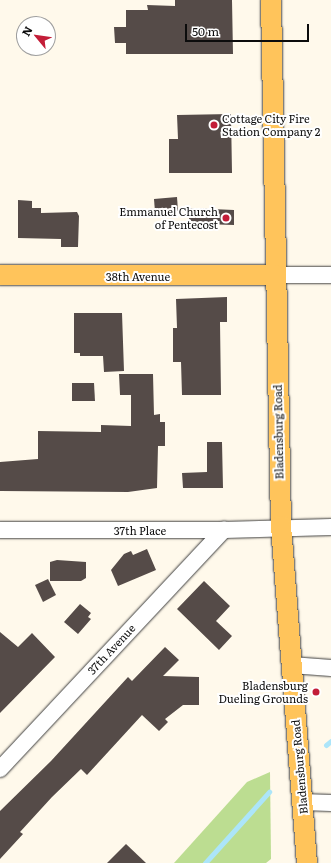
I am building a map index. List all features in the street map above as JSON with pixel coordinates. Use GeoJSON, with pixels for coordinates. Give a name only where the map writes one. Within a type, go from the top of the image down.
{"type":"FeatureCollection","features":[{"type":"Feature","properties":{"kind":"main road","name":"Bladensburg Road"},"geometry":{"type":"LineString","coordinates":[[271,0],[275,275],[281,526],[290,665],[307,863]]}},
{"type":"Feature","properties":{"kind":"main road","name":"38th Avenue"},"geometry":{"type":"LineString","coordinates":[[0,275],[275,275]]}},
{"type":"Feature","properties":{"kind":"street"},"geometry":{"type":"LineString","coordinates":[[275,275],[331,275]]}},
{"type":"Feature","properties":{"kind":"street","name":"37th Place"},"geometry":{"type":"LineString","coordinates":[[0,530],[224,530],[281,526],[331,526]]}},
{"type":"Feature","properties":{"kind":"street","name":"37th Avenue"},"geometry":{"type":"LineString","coordinates":[[0,769],[224,530]]}},
{"type":"Feature","properties":{"kind":"street"},"geometry":{"type":"LineString","coordinates":[[290,665],[331,668]]}},
{"type":"Feature","properties":{"kind":"street"},"geometry":{"type":"LineString","coordinates":[[302,802],[331,803]]}},
{"type":"Feature","properties":{"kind":"green space"},"geometry":{"type":"Polygon","coordinates":[[[270,772],[271,859],[266,863],[174,863],[247,782],[270,772]]]}},
{"type":"Feature","properties":{"kind":"building"},"geometry":{"type":"Polygon","coordinates":[[[175,0],[232,0],[233,54],[126,54],[126,43],[115,43],[114,27],[126,27],[126,10],[148,10],[147,5],[175,6],[175,0]]]}},
{"type":"Feature","properties":{"kind":"building"},"geometry":{"type":"Polygon","coordinates":[[[231,114],[232,173],[169,173],[169,139],[178,139],[177,115],[231,114]]]}},
{"type":"Feature","properties":{"kind":"building"},"geometry":{"type":"Polygon","coordinates":[[[177,197],[178,211],[155,212],[154,199],[177,197]]]}},
{"type":"Feature","properties":{"kind":"building"},"geometry":{"type":"Polygon","coordinates":[[[18,200],[32,201],[32,208],[41,208],[41,213],[77,212],[79,216],[78,247],[61,247],[61,239],[18,238],[18,200]]]}},
{"type":"Feature","properties":{"kind":"building"},"geometry":{"type":"Polygon","coordinates":[[[189,208],[234,210],[234,225],[203,224],[203,227],[189,226],[189,208]]]}},
{"type":"Feature","properties":{"kind":"building"},"geometry":{"type":"Polygon","coordinates":[[[227,297],[227,322],[220,322],[221,395],[182,395],[181,362],[173,362],[173,328],[177,328],[176,299],[227,297]]]}},
{"type":"Feature","properties":{"kind":"building"},"geometry":{"type":"Polygon","coordinates":[[[74,313],[122,313],[124,371],[104,372],[103,356],[80,356],[80,353],[74,353],[74,313]]]}},
{"type":"Feature","properties":{"kind":"building"},"geometry":{"type":"Polygon","coordinates":[[[119,374],[153,374],[154,415],[160,414],[160,422],[165,422],[165,446],[158,446],[157,488],[128,492],[0,491],[0,462],[38,459],[38,431],[101,432],[101,425],[131,426],[131,395],[120,395],[119,374]]]}},
{"type":"Feature","properties":{"kind":"building"},"geometry":{"type":"Polygon","coordinates":[[[72,383],[94,383],[95,401],[72,401],[72,383]]]}},
{"type":"Feature","properties":{"kind":"building"},"geometry":{"type":"Polygon","coordinates":[[[207,442],[222,442],[223,488],[183,488],[182,473],[207,472],[207,442]]]}},
{"type":"Feature","properties":{"kind":"building"},"geometry":{"type":"Polygon","coordinates":[[[147,549],[156,570],[118,586],[111,570],[124,554],[131,551],[133,555],[147,549]]]}},
{"type":"Feature","properties":{"kind":"building"},"geometry":{"type":"Polygon","coordinates":[[[57,560],[86,562],[86,578],[81,581],[50,581],[50,562],[57,560]]]}},
{"type":"Feature","properties":{"kind":"building"},"geometry":{"type":"Polygon","coordinates":[[[48,579],[56,595],[43,602],[35,585],[48,579]]]}},
{"type":"Feature","properties":{"kind":"building"},"geometry":{"type":"Polygon","coordinates":[[[204,581],[230,606],[216,621],[232,636],[219,650],[177,609],[204,581]]]}},
{"type":"Feature","properties":{"kind":"building"},"geometry":{"type":"Polygon","coordinates":[[[80,604],[91,613],[88,617],[91,619],[78,634],[64,622],[80,604]]]}},
{"type":"Feature","properties":{"kind":"building"},"geometry":{"type":"Polygon","coordinates":[[[0,632],[18,647],[32,633],[55,657],[0,713],[0,632]]]}},
{"type":"Feature","properties":{"kind":"building"},"geometry":{"type":"Polygon","coordinates":[[[165,647],[179,660],[163,676],[199,677],[199,705],[183,705],[165,719],[168,722],[159,731],[142,715],[87,775],[81,769],[52,797],[20,832],[23,834],[0,859],[0,811],[51,761],[128,677],[132,681],[165,647]]]}},
{"type":"Feature","properties":{"kind":"building"},"geometry":{"type":"Polygon","coordinates":[[[126,844],[146,863],[107,863],[126,844]]]}},
{"type":"Feature","properties":{"kind":"waterway"},"geometry":{"type":"LineString","coordinates":[[326,745],[331,741]]}},
{"type":"Feature","properties":{"kind":"waterway"},"geometry":{"type":"LineString","coordinates":[[205,863],[269,792]]}},
{"type":"Feature","properties":{"kind":"place","name":"Cottage City Fire Station Company 2"},"geometry":{"type":"Point","coordinates":[214,125]}},
{"type":"Feature","properties":{"kind":"place","name":"Emmanuel Church of Pentecost"},"geometry":{"type":"Point","coordinates":[226,218]}},
{"type":"Feature","properties":{"kind":"place","name":"Bladensburg Dueling Grounds"},"geometry":{"type":"Point","coordinates":[316,692]}}]}
